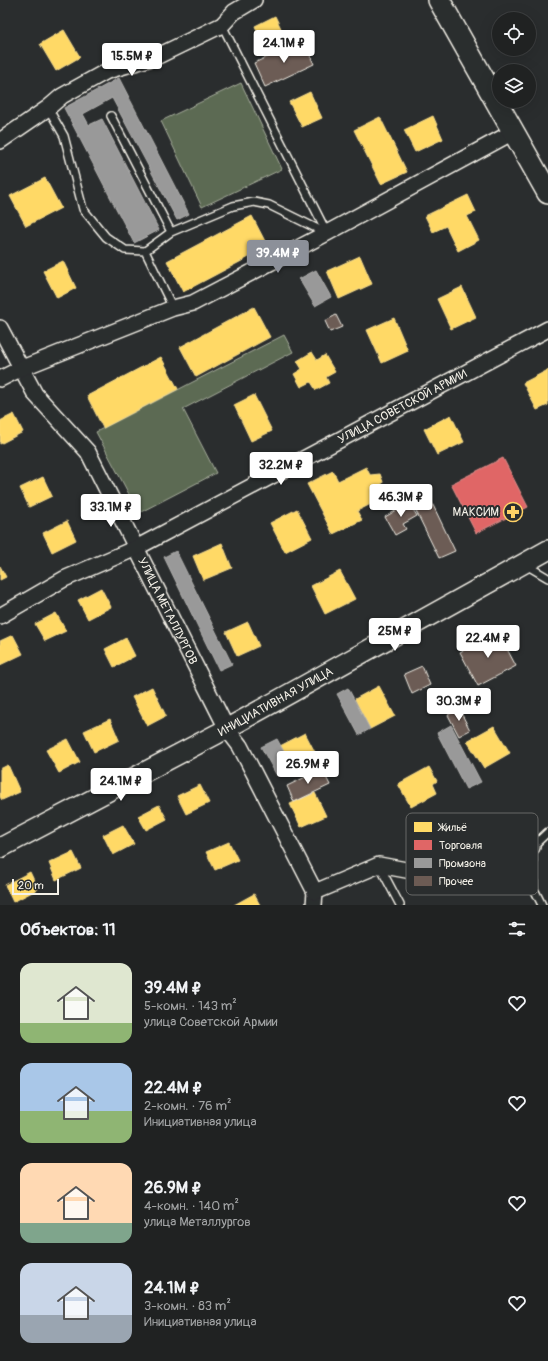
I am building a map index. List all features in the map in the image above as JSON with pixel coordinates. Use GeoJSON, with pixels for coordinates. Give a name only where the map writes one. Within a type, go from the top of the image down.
{"type":"FeatureCollection","features":[{"type":"Feature","properties":{"kind":"main road"},"geometry":{"type":"LineString","coordinates":[[439,0],[548,193]]}},
{"type":"Feature","properties":{"kind":"street"},"geometry":{"type":"LineString","coordinates":[[0,142],[48,108],[62,96],[107,71],[158,56],[222,25],[234,12],[254,0]]}},
{"type":"Feature","properties":{"kind":"street"},"geometry":{"type":"LineString","coordinates":[[0,379],[22,368],[173,308],[193,303],[327,233],[513,132]]}},
{"type":"Feature","properties":{"kind":"street","name":"УЛИЦА МЕТАЛЛУРГОВ"},"geometry":{"type":"LineString","coordinates":[[0,328],[35,394],[88,452],[227,728],[240,746],[314,899]]}},
{"type":"Feature","properties":{"kind":"street","name":"УЛИЦА СОВЕТСКОЙ АРМИИ"},"geometry":{"type":"LineString","coordinates":[[0,616],[64,579],[136,548],[548,329]]}},
{"type":"Feature","properties":{"kind":"street","name":"ИНИЦИАТИВНАЯ УЛИЦА"},"geometry":{"type":"LineString","coordinates":[[0,848],[227,728],[548,550]]}},
{"type":"Feature","properties":{"kind":"street"},"geometry":{"type":"LineString","coordinates":[[314,899],[379,865],[406,870]]}},
{"type":"Feature","properties":{"kind":"lane"},"geometry":{"type":"LineString","coordinates":[[222,25],[327,233]]}},
{"type":"Feature","properties":{"kind":"lane"},"geometry":{"type":"LineString","coordinates":[[48,108],[64,136],[83,209],[106,237],[125,250],[145,251],[171,232],[233,206],[254,202],[269,205],[327,233]]}},
{"type":"Feature","properties":{"kind":"lane"},"geometry":{"type":"LineString","coordinates":[[111,116],[171,232]]}},
{"type":"Feature","properties":{"kind":"lane"},"geometry":{"type":"LineString","coordinates":[[145,251],[173,308]]}},
{"type":"Feature","properties":{"kind":"lane"},"geometry":{"type":"LineString","coordinates":[[524,564],[548,578]]}},
{"type":"Feature","properties":{"kind":"lane"},"geometry":{"type":"LineString","coordinates":[[538,841],[548,832]]}},
{"type":"Feature","properties":{"kind":"lane"},"geometry":{"type":"LineString","coordinates":[[379,865],[400,905]]}},
{"type":"Feature","properties":{"kind":"lane"},"geometry":{"type":"LineString","coordinates":[[537,895],[542,905]]}},
{"type":"Feature","properties":{"kind":"green space"},"geometry":{"type":"Polygon","coordinates":[[[241,83],[282,169],[202,207],[161,121],[241,83]]]}},
{"type":"Feature","properties":{"kind":"green space"},"geometry":{"type":"Polygon","coordinates":[[[284,335],[293,352],[183,409],[216,473],[139,513],[96,432],[284,335]]]}},
{"type":"Feature","properties":{"kind":"building: Жильё"},"geometry":{"type":"Polygon","coordinates":[[[275,16],[289,45],[268,55],[255,26],[275,16]]]}},
{"type":"Feature","properties":{"kind":"building: Жильё"},"geometry":{"type":"Polygon","coordinates":[[[64,30],[80,57],[56,71],[40,44],[64,30]]]}},
{"type":"Feature","properties":{"kind":"building: Жильё"},"geometry":{"type":"Polygon","coordinates":[[[310,92],[322,118],[302,127],[289,102],[310,92]]]}},
{"type":"Feature","properties":{"kind":"building: Жильё"},"geometry":{"type":"Polygon","coordinates":[[[433,116],[443,139],[415,152],[404,130],[433,116]]]}},
{"type":"Feature","properties":{"kind":"building: Жильё"},"geometry":{"type":"Polygon","coordinates":[[[380,117],[407,172],[381,184],[354,130],[380,117]]]}},
{"type":"Feature","properties":{"kind":"building: Жильё"},"geometry":{"type":"Polygon","coordinates":[[[45,178],[61,208],[26,226],[10,196],[45,178]]]}},
{"type":"Feature","properties":{"kind":"building: Жильё"},"geometry":{"type":"Polygon","coordinates":[[[468,195],[476,212],[467,216],[479,240],[458,251],[446,226],[433,232],[425,216],[468,195]]]}},
{"type":"Feature","properties":{"kind":"building: Жильё"},"geometry":{"type":"Polygon","coordinates":[[[252,216],[268,247],[183,292],[167,261],[252,216]]]}},
{"type":"Feature","properties":{"kind":"building: Жильё"},"geometry":{"type":"Polygon","coordinates":[[[360,256],[372,284],[339,299],[327,271],[360,256]]]}},
{"type":"Feature","properties":{"kind":"building: Жильё"},"geometry":{"type":"Polygon","coordinates":[[[63,261],[76,288],[57,298],[43,271],[63,261]]]}},
{"type":"Feature","properties":{"kind":"building: Жильё"},"geometry":{"type":"Polygon","coordinates":[[[462,287],[476,317],[451,329],[437,299],[462,287]]]}},
{"type":"Feature","properties":{"kind":"building: Жильё"},"geometry":{"type":"Polygon","coordinates":[[[254,307],[270,337],[196,377],[180,347],[254,307]]]}},
{"type":"Feature","properties":{"kind":"building: Жильё"},"geometry":{"type":"Polygon","coordinates":[[[394,318],[408,351],[382,363],[367,330],[394,318]]]}},
{"type":"Feature","properties":{"kind":"building: Жильё"},"geometry":{"type":"Polygon","coordinates":[[[312,352],[317,360],[325,355],[335,372],[326,377],[329,383],[316,390],[311,382],[301,387],[294,374],[302,369],[297,361],[312,352]]]}},
{"type":"Feature","properties":{"kind":"building: Жильё"},"geometry":{"type":"Polygon","coordinates":[[[161,357],[178,389],[103,428],[87,396],[161,357]]]}},
{"type":"Feature","properties":{"kind":"building: Жильё"},"geometry":{"type":"Polygon","coordinates":[[[548,370],[548,405],[537,410],[523,383],[548,370]]]}},
{"type":"Feature","properties":{"kind":"building: Жильё"},"geometry":{"type":"Polygon","coordinates":[[[254,395],[272,431],[251,441],[234,405],[254,395]]]}},
{"type":"Feature","properties":{"kind":"building: Жильё"},"geometry":{"type":"Polygon","coordinates":[[[14,414],[23,432],[0,444],[0,421],[14,414]]]}},
{"type":"Feature","properties":{"kind":"building: Жильё"},"geometry":{"type":"Polygon","coordinates":[[[451,415],[464,442],[437,455],[424,429],[451,415]]]}},
{"type":"Feature","properties":{"kind":"building: Жильё"},"geometry":{"type":"Polygon","coordinates":[[[366,467],[370,475],[380,474],[383,482],[379,489],[383,498],[357,511],[362,520],[333,534],[307,484],[333,471],[338,481],[366,467]]]}},
{"type":"Feature","properties":{"kind":"building: Жильё"},"geometry":{"type":"Polygon","coordinates":[[[43,477],[52,496],[29,507],[20,488],[43,477]]]}},
{"type":"Feature","properties":{"kind":"building: Жильё"},"geometry":{"type":"Polygon","coordinates":[[[297,509],[312,538],[285,552],[270,523],[297,509]]]}},
{"type":"Feature","properties":{"kind":"building: Жильё"},"geometry":{"type":"Polygon","coordinates":[[[67,521],[76,540],[52,552],[43,533],[67,521]]]}},
{"type":"Feature","properties":{"kind":"building: Жильё"},"geometry":{"type":"Polygon","coordinates":[[[222,543],[232,568],[203,580],[193,556],[222,543]]]}},
{"type":"Feature","properties":{"kind":"building: Жильё"},"geometry":{"type":"Polygon","coordinates":[[[0,566],[6,577],[0,580],[0,566]]]}},
{"type":"Feature","properties":{"kind":"building: Жильё"},"geometry":{"type":"Polygon","coordinates":[[[340,571],[355,599],[325,614],[311,586],[340,571]]]}},
{"type":"Feature","properties":{"kind":"building: Жильё"},"geometry":{"type":"Polygon","coordinates":[[[101,588],[111,607],[88,619],[78,600],[101,588]]]}},
{"type":"Feature","properties":{"kind":"building: Жильё"},"geometry":{"type":"Polygon","coordinates":[[[56,613],[66,631],[45,641],[35,624],[56,613]]]}},
{"type":"Feature","properties":{"kind":"building: Жильё"},"geometry":{"type":"Polygon","coordinates":[[[248,622],[259,646],[237,656],[226,632],[248,622]]]}},
{"type":"Feature","properties":{"kind":"building: Жильё"},"geometry":{"type":"Polygon","coordinates":[[[13,635],[23,654],[0,665],[0,641],[13,635]]]}},
{"type":"Feature","properties":{"kind":"building: Жильё"},"geometry":{"type":"Polygon","coordinates":[[[126,638],[135,656],[114,667],[105,649],[126,638]]]}},
{"type":"Feature","properties":{"kind":"building: Жильё"},"geometry":{"type":"Polygon","coordinates":[[[379,686],[395,716],[370,729],[355,699],[379,686]]]}},
{"type":"Feature","properties":{"kind":"building: Жильё"},"geometry":{"type":"Polygon","coordinates":[[[152,687],[166,716],[147,726],[132,697],[152,687]]]}},
{"type":"Feature","properties":{"kind":"building: Жильё"},"geometry":{"type":"Polygon","coordinates":[[[110,719],[119,740],[94,752],[84,731],[110,719]]]}},
{"type":"Feature","properties":{"kind":"building: Жильё"},"geometry":{"type":"Polygon","coordinates":[[[494,726],[510,753],[484,768],[467,741],[494,726]]]}},
{"type":"Feature","properties":{"kind":"building: Жильё"},"geometry":{"type":"Polygon","coordinates":[[[305,733],[317,756],[293,769],[280,746],[305,733]]]}},
{"type":"Feature","properties":{"kind":"building: Жильё"},"geometry":{"type":"Polygon","coordinates":[[[68,739],[80,762],[59,773],[46,750],[68,739]]]}},
{"type":"Feature","properties":{"kind":"building: Жильё"},"geometry":{"type":"Polygon","coordinates":[[[8,765],[20,792],[2,800],[0,797],[0,769],[8,765]]]}},
{"type":"Feature","properties":{"kind":"building: Жильё"},"geometry":{"type":"Polygon","coordinates":[[[429,767],[437,781],[433,784],[437,793],[411,807],[398,784],[429,767]]]}},
{"type":"Feature","properties":{"kind":"building: Жильё"},"geometry":{"type":"Polygon","coordinates":[[[200,785],[209,803],[186,814],[177,796],[200,785]]]}},
{"type":"Feature","properties":{"kind":"building: Жильё"},"geometry":{"type":"Polygon","coordinates":[[[315,793],[326,816],[301,827],[290,804],[315,793]]]}},
{"type":"Feature","properties":{"kind":"building: Жильё"},"geometry":{"type":"Polygon","coordinates":[[[159,805],[167,819],[146,830],[138,816],[159,805]]]}},
{"type":"Feature","properties":{"kind":"building: Жильё"},"geometry":{"type":"Polygon","coordinates":[[[123,825],[134,844],[113,855],[103,835],[123,825]]]}},
{"type":"Feature","properties":{"kind":"building: Жильё"},"geometry":{"type":"Polygon","coordinates":[[[229,842],[238,860],[215,870],[206,852],[229,842]]]}},
{"type":"Feature","properties":{"kind":"building: Жильё"},"geometry":{"type":"Polygon","coordinates":[[[73,852],[81,868],[56,880],[49,863],[73,852]]]}},
{"type":"Feature","properties":{"kind":"building: Жильё"},"geometry":{"type":"Polygon","coordinates":[[[30,872],[38,889],[13,902],[5,885],[30,872]]]}},
{"type":"Feature","properties":{"kind":"building: Жильё"},"geometry":{"type":"Polygon","coordinates":[[[254,894],[260,905],[234,905],[254,894]]]}},
{"type":"Feature","properties":{"kind":"building: Торговля"},"geometry":{"type":"Polygon","coordinates":[[[503,458],[528,507],[476,533],[451,484],[503,458]]]}},
{"type":"Feature","properties":{"kind":"building: Промзона"},"geometry":{"type":"Polygon","coordinates":[[[119,78],[189,214],[177,220],[112,98],[83,114],[89,125],[102,119],[159,230],[134,243],[64,108],[119,78]]]}},
{"type":"Feature","properties":{"kind":"building: Промзона"},"geometry":{"type":"Polygon","coordinates":[[[316,270],[331,297],[315,306],[299,279],[316,270]]]}},
{"type":"Feature","properties":{"kind":"building: Промзона"},"geometry":{"type":"Polygon","coordinates":[[[176,551],[232,664],[219,670],[164,557],[176,551]]]}},
{"type":"Feature","properties":{"kind":"building: Промзона"},"geometry":{"type":"Polygon","coordinates":[[[348,688],[370,729],[359,735],[337,694],[348,688]]]}},
{"type":"Feature","properties":{"kind":"building: Промзона"},"geometry":{"type":"Polygon","coordinates":[[[451,725],[481,782],[466,789],[437,733],[451,725]]]}},
{"type":"Feature","properties":{"kind":"building: Промзона"},"geometry":{"type":"Polygon","coordinates":[[[277,739],[293,768],[277,776],[261,747],[277,739]]]}},
{"type":"Feature","properties":{"kind":"building: Прочее"},"geometry":{"type":"Polygon","coordinates":[[[303,41],[314,64],[265,87],[254,63],[303,41]]]}},
{"type":"Feature","properties":{"kind":"building: Прочее"},"geometry":{"type":"Polygon","coordinates":[[[336,315],[342,327],[330,332],[325,321],[336,315]]]}},
{"type":"Feature","properties":{"kind":"building: Прочее"},"geometry":{"type":"Polygon","coordinates":[[[431,501],[455,551],[439,558],[415,509],[431,501]]]}},
{"type":"Feature","properties":{"kind":"building: Прочее"},"geometry":{"type":"Polygon","coordinates":[[[409,503],[417,516],[403,524],[406,529],[395,535],[385,517],[409,503]]]}},
{"type":"Feature","properties":{"kind":"building: Прочее"},"geometry":{"type":"Polygon","coordinates":[[[498,632],[516,666],[478,686],[460,652],[498,632]]]}},
{"type":"Feature","properties":{"kind":"building: Прочее"},"geometry":{"type":"Polygon","coordinates":[[[422,666],[430,685],[412,694],[404,674],[422,666]]]}},
{"type":"Feature","properties":{"kind":"building: Прочее"},"geometry":{"type":"Polygon","coordinates":[[[459,709],[470,730],[459,736],[448,715],[459,709]]]}},
{"type":"Feature","properties":{"kind":"building: Прочее"},"geometry":{"type":"Polygon","coordinates":[[[322,769],[330,785],[294,802],[287,786],[322,769]]]}},
{"type":"Feature","properties":{"kind":"place","name":"МАКСИМ"},"geometry":{"type":"Point","coordinates":[513,512]}}]}
